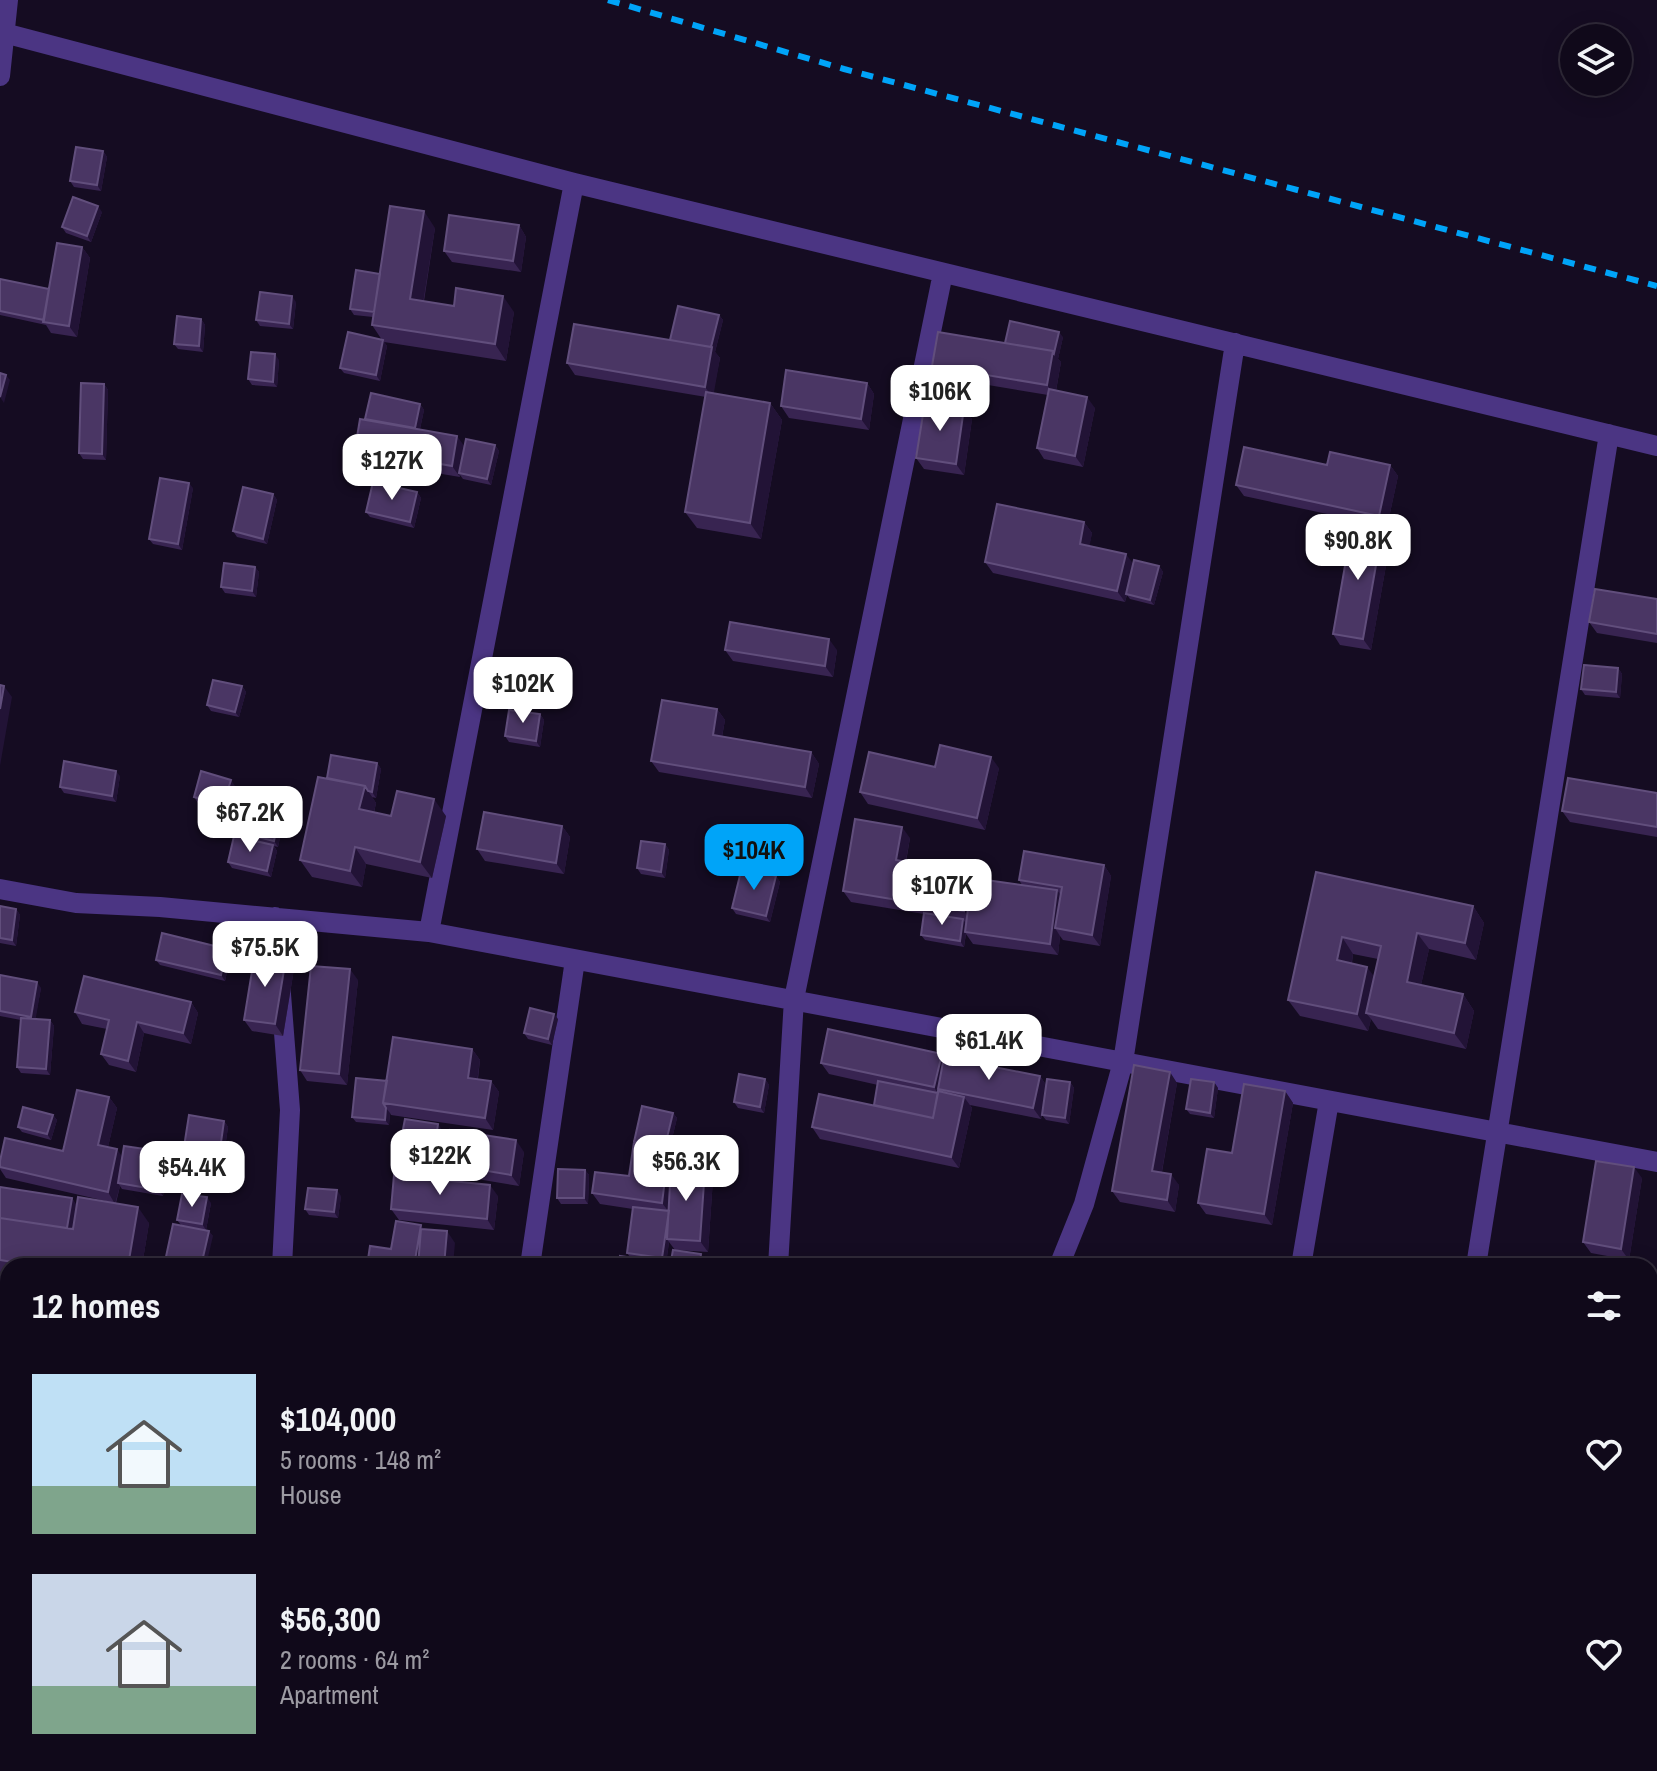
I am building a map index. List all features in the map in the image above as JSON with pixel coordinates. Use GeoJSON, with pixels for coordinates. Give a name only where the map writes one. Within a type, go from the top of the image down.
{"type":"FeatureCollection","features":[{"type":"Feature","properties":{"kind":"street"},"geometry":{"type":"LineString","coordinates":[[0,76],[2,34],[8,0]]}},
{"type":"Feature","properties":{"kind":"street"},"geometry":{"type":"LineString","coordinates":[[2,34],[574,183],[1657,446]]}},
{"type":"Feature","properties":{"kind":"street"},"geometry":{"type":"LineString","coordinates":[[429,932],[574,183]]}},
{"type":"Feature","properties":{"kind":"street"},"geometry":{"type":"LineString","coordinates":[[778,1258],[794,999],[943,273]]}},
{"type":"Feature","properties":{"kind":"street"},"geometry":{"type":"LineString","coordinates":[[1062,1258],[1084,1204],[1123,1062],[1235,343]]}},
{"type":"Feature","properties":{"kind":"street"},"geometry":{"type":"LineString","coordinates":[[1477,1258],[1609,434]]}},
{"type":"Feature","properties":{"kind":"street"},"geometry":{"type":"LineString","coordinates":[[0,889],[76,903],[429,932],[1657,1162]]}},
{"type":"Feature","properties":{"kind":"street"},"geometry":{"type":"LineString","coordinates":[[275,917],[290,1110],[282,1258]]}},
{"type":"Feature","properties":{"kind":"street"},"geometry":{"type":"LineString","coordinates":[[531,1258],[575,960]]}},
{"type":"Feature","properties":{"kind":"street"},"geometry":{"type":"LineString","coordinates":[[1302,1258],[1329,1101]]}},
{"type":"Feature","properties":{"kind":"building"},"geometry":{"type":"Polygon","coordinates":[[[76,147],[103,151],[97,185],[70,181],[76,147]]]}},
{"type":"Feature","properties":{"kind":"building"},"geometry":{"type":"Polygon","coordinates":[[[73,197],[98,206],[87,236],[62,227],[73,197]]]}},
{"type":"Feature","properties":{"kind":"building"},"geometry":{"type":"Polygon","coordinates":[[[390,206],[424,211],[410,299],[454,306],[456,288],[503,296],[495,344],[372,325],[390,206]]]}},
{"type":"Feature","properties":{"kind":"building"},"geometry":{"type":"Polygon","coordinates":[[[449,215],[519,225],[513,261],[444,251],[449,215]]]}},
{"type":"Feature","properties":{"kind":"building"},"geometry":{"type":"Polygon","coordinates":[[[57,243],[82,247],[69,326],[43,322],[57,243]]]}},
{"type":"Feature","properties":{"kind":"building"},"geometry":{"type":"Polygon","coordinates":[[[356,270],[380,274],[374,312],[350,309],[356,270]]]}},
{"type":"Feature","properties":{"kind":"building"},"geometry":{"type":"Polygon","coordinates":[[[0,279],[49,289],[44,320],[0,311],[0,279]]]}},
{"type":"Feature","properties":{"kind":"building"},"geometry":{"type":"Polygon","coordinates":[[[260,292],[292,296],[289,324],[256,320],[260,292]]]}},
{"type":"Feature","properties":{"kind":"building"},"geometry":{"type":"Polygon","coordinates":[[[678,306],[719,315],[711,347],[670,340],[678,306]]]}},
{"type":"Feature","properties":{"kind":"building"},"geometry":{"type":"Polygon","coordinates":[[[177,316],[201,319],[199,346],[174,344],[177,316]]]}},
{"type":"Feature","properties":{"kind":"building"},"geometry":{"type":"Polygon","coordinates":[[[1010,321],[1059,332],[1054,353],[1005,343],[1010,321]]]}},
{"type":"Feature","properties":{"kind":"building"},"geometry":{"type":"Polygon","coordinates":[[[574,324],[712,347],[705,387],[567,363],[574,324]]]}},
{"type":"Feature","properties":{"kind":"building"},"geometry":{"type":"Polygon","coordinates":[[[348,332],[383,340],[376,375],[340,368],[348,332]]]}},
{"type":"Feature","properties":{"kind":"building"},"geometry":{"type":"Polygon","coordinates":[[[938,332],[1053,351],[1047,385],[932,366],[938,332]]]}},
{"type":"Feature","properties":{"kind":"building"},"geometry":{"type":"Polygon","coordinates":[[[251,352],[275,354],[273,382],[248,379],[251,352]]]}},
{"type":"Feature","properties":{"kind":"building"},"geometry":{"type":"Polygon","coordinates":[[[786,370],[867,383],[861,419],[781,406],[786,370]]]}},
{"type":"Feature","properties":{"kind":"building"},"geometry":{"type":"Polygon","coordinates":[[[0,373],[6,375],[0,397],[0,373]]]}},
{"type":"Feature","properties":{"kind":"building"},"geometry":{"type":"Polygon","coordinates":[[[81,383],[104,384],[102,454],[79,453],[81,383]]]}},
{"type":"Feature","properties":{"kind":"building"},"geometry":{"type":"Polygon","coordinates":[[[1049,389],[1087,397],[1075,456],[1037,448],[1049,389]]]}},
{"type":"Feature","properties":{"kind":"building"},"geometry":{"type":"Polygon","coordinates":[[[706,392],[770,403],[750,523],[685,512],[706,392]]]}},
{"type":"Feature","properties":{"kind":"building"},"geometry":{"type":"Polygon","coordinates":[[[371,393],[420,404],[415,428],[365,419],[371,393]]]}},
{"type":"Feature","properties":{"kind":"building"},"geometry":{"type":"Polygon","coordinates":[[[925,402],[964,408],[956,464],[916,458],[925,402]]]}},
{"type":"Feature","properties":{"kind":"building"},"geometry":{"type":"Polygon","coordinates":[[[360,419],[457,436],[452,466],[355,449],[360,419]]]}},
{"type":"Feature","properties":{"kind":"building"},"geometry":{"type":"Polygon","coordinates":[[[466,439],[495,445],[487,479],[459,473],[466,439]]]}},
{"type":"Feature","properties":{"kind":"building"},"geometry":{"type":"Polygon","coordinates":[[[1244,447],[1327,465],[1330,452],[1390,465],[1379,516],[1236,485],[1244,447]]]}},
{"type":"Feature","properties":{"kind":"building"},"geometry":{"type":"Polygon","coordinates":[[[160,478],[189,483],[178,544],[149,539],[160,478]]]}},
{"type":"Feature","properties":{"kind":"building"},"geometry":{"type":"Polygon","coordinates":[[[373,482],[417,492],[410,522],[366,512],[373,482]]]}},
{"type":"Feature","properties":{"kind":"building"},"geometry":{"type":"Polygon","coordinates":[[[243,487],[273,494],[263,539],[233,531],[243,487]]]}},
{"type":"Feature","properties":{"kind":"building"},"geometry":{"type":"Polygon","coordinates":[[[997,504],[1084,522],[1080,544],[1126,554],[1117,591],[985,562],[997,504]]]}},
{"type":"Feature","properties":{"kind":"building"},"geometry":{"type":"Polygon","coordinates":[[[1352,526],[1382,531],[1363,639],[1333,634],[1352,526]]]}},
{"type":"Feature","properties":{"kind":"building"},"geometry":{"type":"Polygon","coordinates":[[[1134,560],[1159,566],[1150,600],[1126,594],[1134,560]]]}},
{"type":"Feature","properties":{"kind":"building"},"geometry":{"type":"Polygon","coordinates":[[[224,563],[255,567],[252,591],[221,587],[224,563]]]}},
{"type":"Feature","properties":{"kind":"building"},"geometry":{"type":"Polygon","coordinates":[[[1595,589],[1657,599],[1657,634],[1589,622],[1595,589]]]}},
{"type":"Feature","properties":{"kind":"building"},"geometry":{"type":"Polygon","coordinates":[[[730,622],[829,639],[825,666],[725,650],[730,622]]]}},
{"type":"Feature","properties":{"kind":"building"},"geometry":{"type":"Polygon","coordinates":[[[1584,665],[1618,668],[1616,692],[1581,689],[1584,665]]]}},
{"type":"Feature","properties":{"kind":"building"},"geometry":{"type":"Polygon","coordinates":[[[213,680],[242,686],[235,712],[207,705],[213,680]]]}},
{"type":"Feature","properties":{"kind":"building"},"geometry":{"type":"Polygon","coordinates":[[[0,685],[4,686],[0,709],[0,685]]]}},
{"type":"Feature","properties":{"kind":"building"},"geometry":{"type":"Polygon","coordinates":[[[662,700],[717,709],[713,735],[811,752],[805,787],[651,761],[662,700]]]}},
{"type":"Feature","properties":{"kind":"building"},"geometry":{"type":"Polygon","coordinates":[[[509,710],[540,714],[536,741],[505,736],[509,710]]]}},
{"type":"Feature","properties":{"kind":"building"},"geometry":{"type":"Polygon","coordinates":[[[940,745],[991,757],[977,818],[860,792],[869,752],[935,767],[940,745]]]}},
{"type":"Feature","properties":{"kind":"building"},"geometry":{"type":"Polygon","coordinates":[[[331,755],[377,763],[372,792],[365,786],[327,778],[331,755]]]}},
{"type":"Feature","properties":{"kind":"building"},"geometry":{"type":"Polygon","coordinates":[[[64,761],[116,771],[112,796],[60,787],[64,761]]]}},
{"type":"Feature","properties":{"kind":"building"},"geometry":{"type":"Polygon","coordinates":[[[201,771],[231,780],[223,805],[194,797],[201,771]]]}},
{"type":"Feature","properties":{"kind":"building"},"geometry":{"type":"Polygon","coordinates":[[[318,777],[365,786],[359,809],[391,816],[397,791],[434,799],[420,862],[355,847],[350,871],[300,860],[318,777]]]}},
{"type":"Feature","properties":{"kind":"building"},"geometry":{"type":"Polygon","coordinates":[[[1568,778],[1657,793],[1657,827],[1562,811],[1568,778]]]}},
{"type":"Feature","properties":{"kind":"building"},"geometry":{"type":"Polygon","coordinates":[[[250,802],[281,808],[274,841],[242,833],[250,802]]]}},
{"type":"Feature","properties":{"kind":"building"},"geometry":{"type":"Polygon","coordinates":[[[484,812],[562,826],[556,863],[477,849],[484,812]]]}},
{"type":"Feature","properties":{"kind":"building"},"geometry":{"type":"Polygon","coordinates":[[[855,819],[902,827],[896,860],[970,873],[964,911],[843,891],[855,819]]]}},
{"type":"Feature","properties":{"kind":"building"},"geometry":{"type":"Polygon","coordinates":[[[234,836],[273,845],[267,871],[228,862],[234,836]]]}},
{"type":"Feature","properties":{"kind":"building"},"geometry":{"type":"Polygon","coordinates":[[[641,841],[665,844],[661,872],[637,868],[641,841]]]}},
{"type":"Feature","properties":{"kind":"building"},"geometry":{"type":"Polygon","coordinates":[[[1024,851],[1104,865],[1092,935],[1055,928],[1062,887],[1019,880],[1024,851]]]}},
{"type":"Feature","properties":{"kind":"building"},"geometry":{"type":"Polygon","coordinates":[[[742,867],[776,876],[766,916],[732,908],[742,867]]]}},
{"type":"Feature","properties":{"kind":"building"},"geometry":{"type":"Polygon","coordinates":[[[1316,872],[1473,906],[1465,943],[1417,933],[1407,982],[1463,994],[1454,1033],[1366,1013],[1381,946],[1342,937],[1337,960],[1367,967],[1357,1014],[1288,1000],[1316,872]]]}},
{"type":"Feature","properties":{"kind":"building"},"geometry":{"type":"Polygon","coordinates":[[[972,878],[1057,890],[1050,944],[965,932],[972,878]]]}},
{"type":"Feature","properties":{"kind":"building"},"geometry":{"type":"Polygon","coordinates":[[[0,906],[16,909],[12,940],[0,938],[0,906]]]}},
{"type":"Feature","properties":{"kind":"building"},"geometry":{"type":"Polygon","coordinates":[[[924,913],[963,919],[960,941],[921,935],[924,913]]]}},
{"type":"Feature","properties":{"kind":"building"},"geometry":{"type":"Polygon","coordinates":[[[162,933],[227,949],[221,975],[156,960],[162,933]]]}},
{"type":"Feature","properties":{"kind":"building"},"geometry":{"type":"Polygon","coordinates":[[[255,953],[286,958],[275,1024],[244,1020],[255,953]]]}},
{"type":"Feature","properties":{"kind":"building"},"geometry":{"type":"Polygon","coordinates":[[[311,966],[350,969],[339,1074],[300,1070],[311,966]]]}},
{"type":"Feature","properties":{"kind":"building"},"geometry":{"type":"Polygon","coordinates":[[[0,975],[37,982],[31,1017],[0,1011],[0,975]]]}},
{"type":"Feature","properties":{"kind":"building"},"geometry":{"type":"Polygon","coordinates":[[[84,976],[191,1002],[183,1033],[137,1022],[128,1061],[101,1054],[109,1020],[75,1012],[84,976]]]}},
{"type":"Feature","properties":{"kind":"building"},"geometry":{"type":"Polygon","coordinates":[[[530,1008],[554,1014],[548,1039],[524,1033],[530,1008]]]}},
{"type":"Feature","properties":{"kind":"building"},"geometry":{"type":"Polygon","coordinates":[[[21,1018],[50,1020],[46,1069],[17,1067],[21,1018]]]}},
{"type":"Feature","properties":{"kind":"building"},"geometry":{"type":"Polygon","coordinates":[[[828,1029],[942,1054],[934,1087],[821,1063],[828,1029]]]}},
{"type":"Feature","properties":{"kind":"building"},"geometry":{"type":"Polygon","coordinates":[[[393,1037],[472,1049],[468,1078],[491,1081],[485,1118],[383,1103],[393,1037]]]}},
{"type":"Feature","properties":{"kind":"building"},"geometry":{"type":"Polygon","coordinates":[[[944,1057],[1040,1076],[1033,1108],[938,1089],[944,1057]]]}},
{"type":"Feature","properties":{"kind":"building"},"geometry":{"type":"Polygon","coordinates":[[[1134,1065],[1170,1072],[1152,1171],[1171,1174],[1167,1200],[1112,1191],[1134,1065]]]}},
{"type":"Feature","properties":{"kind":"building"},"geometry":{"type":"Polygon","coordinates":[[[739,1074],[765,1079],[760,1107],[734,1102],[739,1074]]]}},
{"type":"Feature","properties":{"kind":"building"},"geometry":{"type":"Polygon","coordinates":[[[356,1078],[387,1081],[383,1103],[385,1120],[352,1117],[356,1078]]]}},
{"type":"Feature","properties":{"kind":"building"},"geometry":{"type":"Polygon","coordinates":[[[1047,1079],[1070,1082],[1065,1118],[1042,1115],[1047,1079]]]}},
{"type":"Feature","properties":{"kind":"building"},"geometry":{"type":"Polygon","coordinates":[[[1191,1079],[1214,1082],[1210,1113],[1186,1109],[1191,1079]]]}},
{"type":"Feature","properties":{"kind":"building"},"geometry":{"type":"Polygon","coordinates":[[[878,1081],[938,1093],[933,1118],[874,1105],[878,1081]]]}},
{"type":"Feature","properties":{"kind":"building"},"geometry":{"type":"Polygon","coordinates":[[[1244,1084],[1285,1091],[1264,1214],[1198,1203],[1207,1149],[1232,1153],[1244,1084]]]}},
{"type":"Feature","properties":{"kind":"building"},"geometry":{"type":"Polygon","coordinates":[[[77,1090],[109,1097],[98,1145],[117,1149],[108,1192],[0,1167],[5,1138],[63,1151],[77,1090]]]}},
{"type":"Feature","properties":{"kind":"building"},"geometry":{"type":"Polygon","coordinates":[[[938,1091],[964,1097],[951,1157],[812,1127],[819,1094],[933,1118],[938,1091]]]}},
{"type":"Feature","properties":{"kind":"building"},"geometry":{"type":"Polygon","coordinates":[[[642,1106],[673,1113],[665,1146],[634,1142],[642,1106]]]}},
{"type":"Feature","properties":{"kind":"building"},"geometry":{"type":"Polygon","coordinates":[[[23,1107],[53,1115],[47,1134],[18,1127],[23,1107]]]}},
{"type":"Feature","properties":{"kind":"building"},"geometry":{"type":"Polygon","coordinates":[[[189,1115],[224,1121],[217,1171],[181,1166],[189,1115]]]}},
{"type":"Feature","properties":{"kind":"building"},"geometry":{"type":"Polygon","coordinates":[[[405,1119],[438,1124],[433,1161],[398,1155],[405,1119]]]}},
{"type":"Feature","properties":{"kind":"building"},"geometry":{"type":"Polygon","coordinates":[[[450,1130],[516,1140],[511,1175],[445,1164],[450,1130]]]}},
{"type":"Feature","properties":{"kind":"building"},"geometry":{"type":"Polygon","coordinates":[[[634,1142],[669,1147],[662,1203],[592,1193],[595,1172],[629,1176],[634,1142]]]}},
{"type":"Feature","properties":{"kind":"building"},"geometry":{"type":"Polygon","coordinates":[[[124,1146],[166,1152],[159,1190],[118,1183],[124,1146]]]}},
{"type":"Feature","properties":{"kind":"building"},"geometry":{"type":"Polygon","coordinates":[[[1596,1161],[1634,1167],[1621,1249],[1583,1242],[1596,1161]]]}},
{"type":"Feature","properties":{"kind":"building"},"geometry":{"type":"Polygon","coordinates":[[[671,1166],[705,1168],[700,1241],[667,1239],[671,1166]]]}},
{"type":"Feature","properties":{"kind":"building"},"geometry":{"type":"Polygon","coordinates":[[[558,1169],[585,1170],[584,1198],[557,1198],[558,1169]]]}},
{"type":"Feature","properties":{"kind":"building"},"geometry":{"type":"Polygon","coordinates":[[[394,1175],[490,1185],[487,1219],[391,1209],[394,1175]]]}},
{"type":"Feature","properties":{"kind":"building"},"geometry":{"type":"Polygon","coordinates":[[[0,1187],[72,1198],[67,1228],[0,1218],[0,1187]]]}},
{"type":"Feature","properties":{"kind":"building"},"geometry":{"type":"Polygon","coordinates":[[[308,1188],[337,1190],[334,1212],[305,1209],[308,1188]]]}},
{"type":"Feature","properties":{"kind":"building"},"geometry":{"type":"Polygon","coordinates":[[[182,1194],[207,1197],[202,1224],[177,1220],[182,1194]]]}},
{"type":"Feature","properties":{"kind":"building"},"geometry":{"type":"Polygon","coordinates":[[[78,1197],[138,1207],[129,1258],[0,1258],[0,1218],[73,1229],[78,1197]]]}},
{"type":"Feature","properties":{"kind":"building"},"geometry":{"type":"Polygon","coordinates":[[[633,1207],[669,1211],[662,1258],[627,1253],[633,1207]]]}},
{"type":"Feature","properties":{"kind":"building"},"geometry":{"type":"Polygon","coordinates":[[[396,1221],[421,1225],[415,1258],[368,1258],[370,1246],[391,1249],[396,1221]]]}},
{"type":"Feature","properties":{"kind":"building"},"geometry":{"type":"Polygon","coordinates":[[[173,1224],[209,1231],[203,1258],[166,1258],[173,1224]]]}},
{"type":"Feature","properties":{"kind":"building"},"geometry":{"type":"Polygon","coordinates":[[[421,1229],[447,1231],[445,1258],[419,1258],[421,1229]]]}},
{"type":"Feature","properties":{"kind":"building"},"geometry":{"type":"Polygon","coordinates":[[[673,1250],[701,1254],[700,1258],[672,1258],[673,1250]]]}},
{"type":"Feature","properties":{"kind":"railway"},"geometry":{"type":"LineString","coordinates":[[608,0],[844,69],[1657,286]]}}]}
